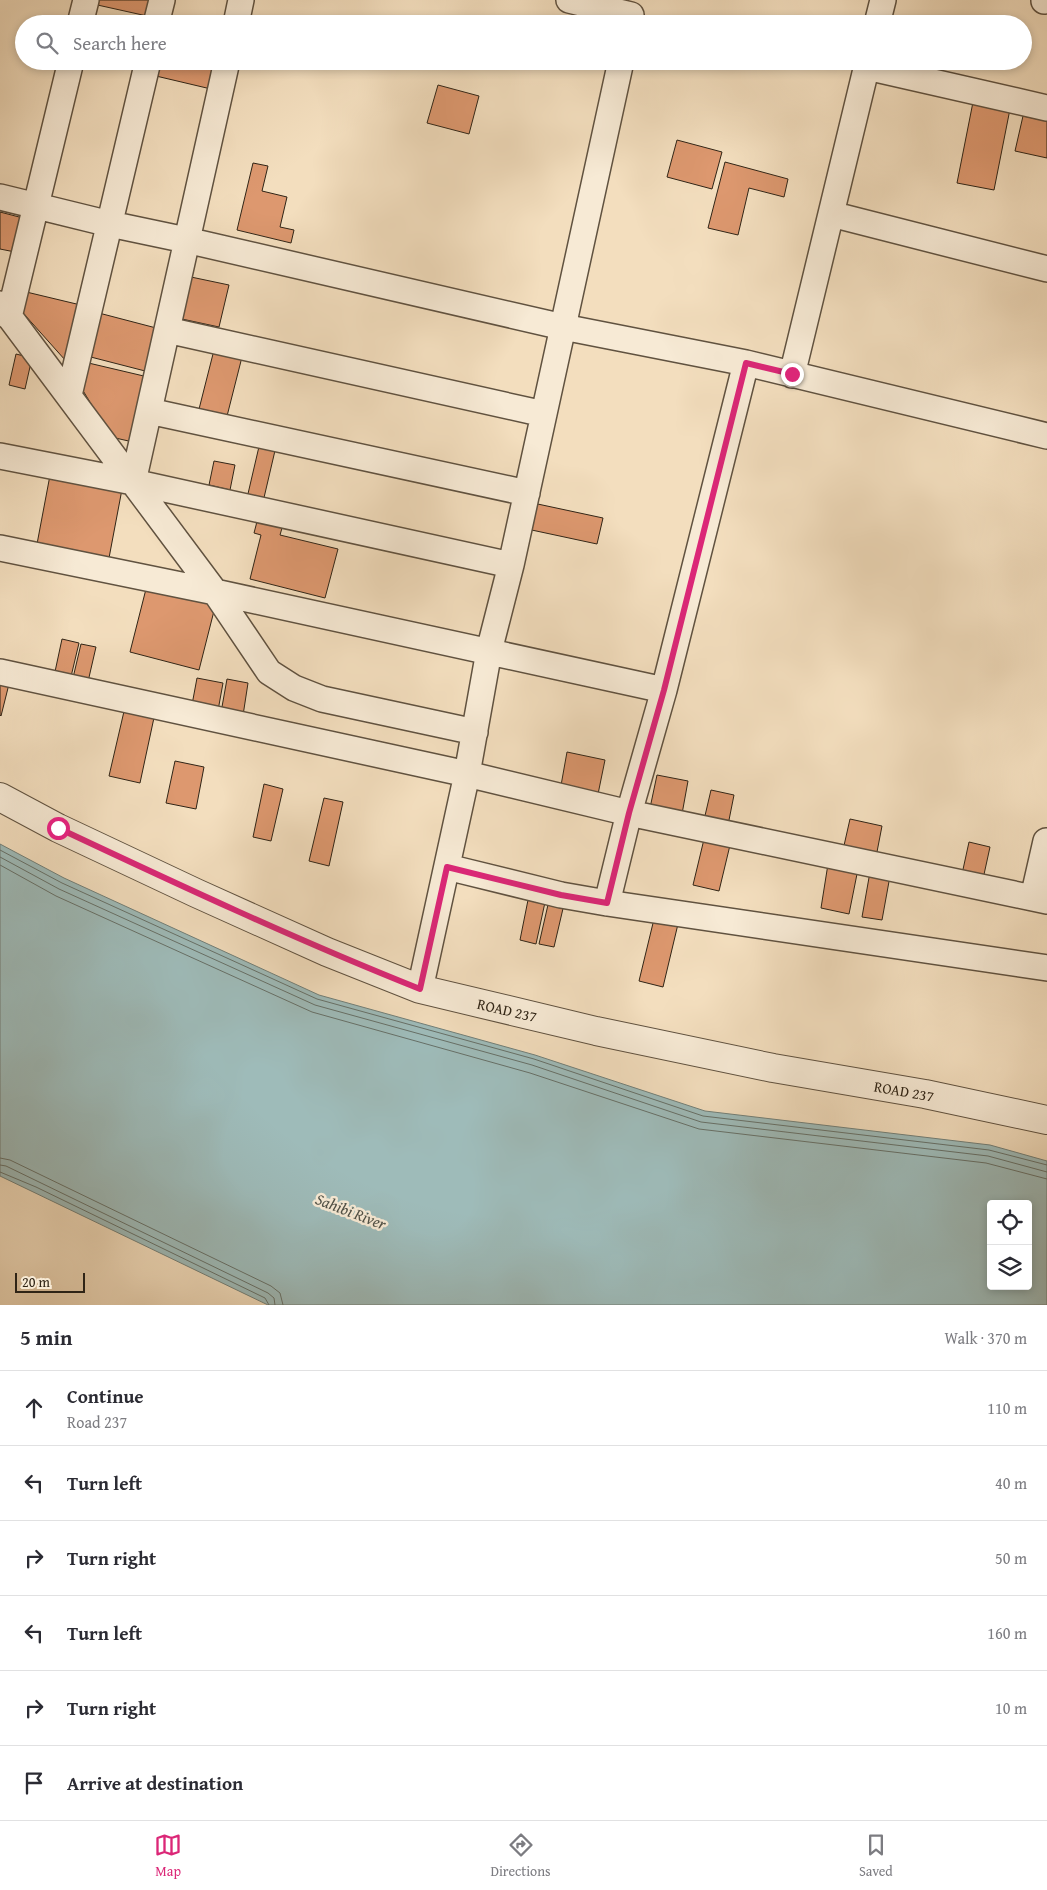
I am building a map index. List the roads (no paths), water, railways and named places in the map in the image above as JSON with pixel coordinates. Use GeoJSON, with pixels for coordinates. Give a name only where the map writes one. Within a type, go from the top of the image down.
{"type":"FeatureCollection","features":[{"type":"Feature","properties":{"kind":"street"},"geometry":{"type":"LineString","coordinates":[[82,15],[86,0]]}},
{"type":"Feature","properties":{"kind":"street"},"geometry":{"type":"LineString","coordinates":[[158,15],[162,0]]}},
{"type":"Feature","properties":{"kind":"street"},"geometry":{"type":"LineString","coordinates":[[238,15],[241,0]]}},
{"type":"Feature","properties":{"kind":"street"},"geometry":{"type":"LineString","coordinates":[[569,0],[631,15]]}},
{"type":"Feature","properties":{"kind":"street"},"geometry":{"type":"LineString","coordinates":[[879,15],[883,0]]}},
{"type":"Feature","properties":{"kind":"street"},"geometry":{"type":"LineString","coordinates":[[69,70],[36,206],[5,310],[215,592],[269,672],[294,688],[322,699],[475,732]]}},
{"type":"Feature","properties":{"kind":"street"},"geometry":{"type":"LineString","coordinates":[[69,395],[146,70]]}},
{"type":"Feature","properties":{"kind":"street"},"geometry":{"type":"LineString","coordinates":[[133,482],[225,70]]}},
{"type":"Feature","properties":{"kind":"street"},"geometry":{"type":"LineString","coordinates":[[420,989],[468,774],[489,651],[511,565],[619,70]]}},
{"type":"Feature","properties":{"kind":"street"},"geometry":{"type":"LineString","coordinates":[[792,374],[867,70]]}},
{"type":"Feature","properties":{"kind":"street"},"geometry":{"type":"LineString","coordinates":[[892,70],[1047,108]]}},
{"type":"Feature","properties":{"kind":"street"},"geometry":{"type":"LineString","coordinates":[[0,197],[110,224],[563,327],[746,363],[1047,436]]}},
{"type":"Feature","properties":{"kind":"street"},"geometry":{"type":"LineString","coordinates":[[831,214],[1047,269]]}},
{"type":"Feature","properties":{"kind":"street"},"geometry":{"type":"LineString","coordinates":[[167,330],[544,414]]}},
{"type":"Feature","properties":{"kind":"street"},"geometry":{"type":"LineString","coordinates":[[607,903],[629,813],[664,690],[746,363]]}},
{"type":"Feature","properties":{"kind":"street"},"geometry":{"type":"LineString","coordinates":[[149,411],[527,493]]}},
{"type":"Feature","properties":{"kind":"street"},"geometry":{"type":"LineString","coordinates":[[0,456],[133,482],[511,565]]}},
{"type":"Feature","properties":{"kind":"street"},"geometry":{"type":"LineString","coordinates":[[0,548],[215,592],[664,690]]}},
{"type":"Feature","properties":{"kind":"street"},"geometry":{"type":"LineString","coordinates":[[0,672],[468,774],[629,813],[1040,899],[1047,838]]}},
{"type":"Feature","properties":{"kind":"street","name":"ROAD 237"},"geometry":{"type":"LineString","coordinates":[[0,797],[58,828],[196,893],[327,952],[420,989],[596,1031],[773,1068],[925,1094],[1047,1120]]}},
{"type":"Feature","properties":{"kind":"street"},"geometry":{"type":"LineString","coordinates":[[447,867],[561,895],[607,903],[1047,968]]}},
{"type":"Feature","properties":{"kind":"water","name":"Sahibi River"},"geometry":{"type":"Polygon","coordinates":[[[0,844],[64,878],[319,995],[535,1055],[705,1111],[990,1145],[1047,1161],[1047,1305],[268,1305],[0,1176],[0,844]]]}}]}
